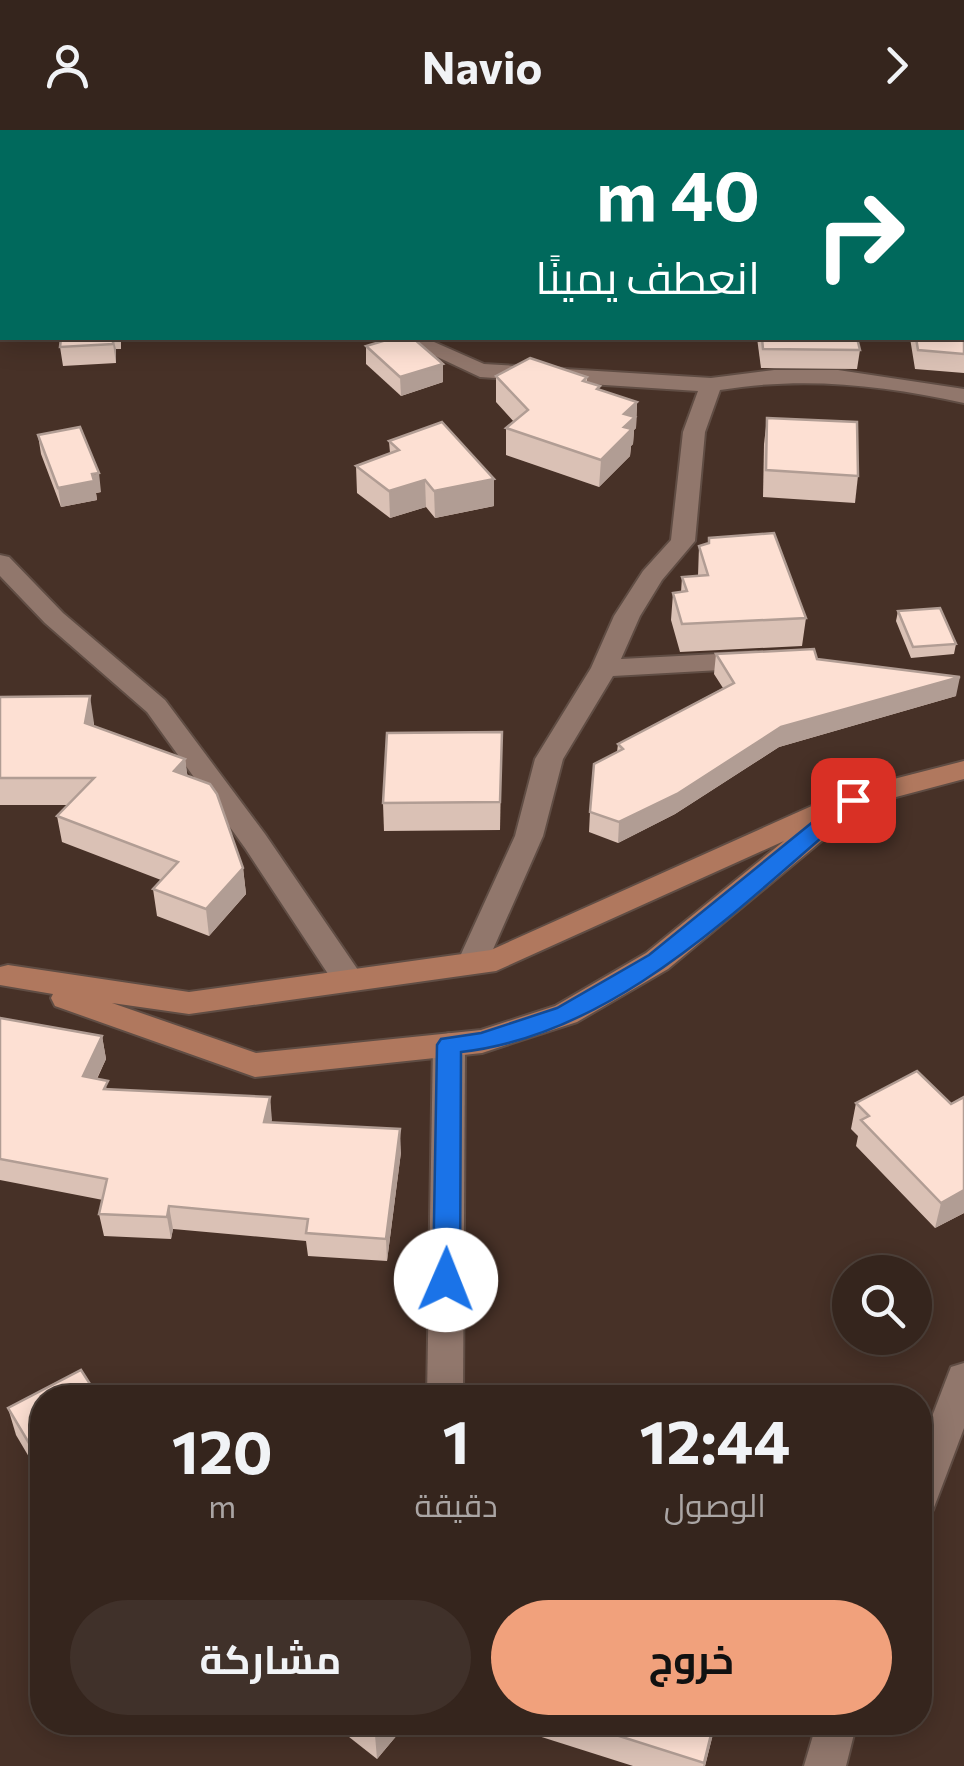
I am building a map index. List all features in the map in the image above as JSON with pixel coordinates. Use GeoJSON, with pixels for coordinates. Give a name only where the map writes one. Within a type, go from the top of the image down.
{"type":"FeatureCollection","features":[{"type":"Feature","properties":{"kind":"main road"},"geometry":{"type":"LineString","coordinates":[[4,974],[188,1004],[347,978],[496,960],[853,800],[964,770]]}},
{"type":"Feature","properties":{"kind":"main road"},"geometry":{"type":"LineString","coordinates":[[4,974],[255,1065],[482,1041],[566,1014],[657,960],[853,800]]}},
{"type":"Feature","properties":{"kind":"street"},"geometry":{"type":"LineString","coordinates":[[412,340],[480,370],[710,385],[746,378],[858,376],[964,396]]}},
{"type":"Feature","properties":{"kind":"street"},"geometry":{"type":"LineString","coordinates":[[472,963],[529,836],[548,759],[604,668],[635,602],[683,541],[694,432],[710,385]]}},
{"type":"Feature","properties":{"kind":"street"},"geometry":{"type":"LineString","coordinates":[[0,562],[54,618],[156,706],[347,978]]}},
{"type":"Feature","properties":{"kind":"street"},"geometry":{"type":"LineString","coordinates":[[604,668],[776,659]]}},
{"type":"Feature","properties":{"kind":"street"},"geometry":{"type":"LineString","coordinates":[[445,1385],[449,1045]]}},
{"type":"Feature","properties":{"kind":"street"},"geometry":{"type":"LineString","coordinates":[[932,1465],[964,1378]]}},
{"type":"Feature","properties":{"kind":"street"},"geometry":{"type":"LineString","coordinates":[[825,1766],[833,1735]]}},
{"type":"Feature","properties":{"kind":"building"},"geometry":{"type":"Polygon","coordinates":[[[61,340],[113,340],[113,344],[60,347],[61,340]]]}},
{"type":"Feature","properties":{"kind":"building"},"geometry":{"type":"Polygon","coordinates":[[[386,340],[415,340],[443,364],[400,377],[366,346],[386,340]]]}},
{"type":"Feature","properties":{"kind":"building"},"geometry":{"type":"Polygon","coordinates":[[[762,340],[858,340],[860,350],[763,349],[762,340]]]}},
{"type":"Feature","properties":{"kind":"building"},"geometry":{"type":"Polygon","coordinates":[[[916,340],[964,340],[964,354],[918,350],[916,340]]]}},
{"type":"Feature","properties":{"kind":"building"},"geometry":{"type":"Polygon","coordinates":[[[530,358],[587,377],[583,381],[600,386],[597,389],[637,402],[624,414],[635,417],[624,427],[632,429],[601,460],[506,428],[528,410],[496,376],[530,358]]]}},
{"type":"Feature","properties":{"kind":"building"},"geometry":{"type":"Polygon","coordinates":[[[767,418],[857,422],[858,476],[766,470],[767,418]]]}},
{"type":"Feature","properties":{"kind":"building"},"geometry":{"type":"Polygon","coordinates":[[[442,422],[494,479],[434,491],[425,480],[389,491],[356,466],[399,450],[389,441],[442,422]]]}},
{"type":"Feature","properties":{"kind":"building"},"geometry":{"type":"Polygon","coordinates":[[[80,427],[99,473],[92,474],[94,481],[58,488],[38,435],[80,427]]]}},
{"type":"Feature","properties":{"kind":"building"},"geometry":{"type":"Polygon","coordinates":[[[774,533],[806,618],[682,624],[673,593],[687,591],[682,577],[708,575],[699,546],[709,543],[709,538],[774,533]]]}},
{"type":"Feature","properties":{"kind":"building"},"geometry":{"type":"Polygon","coordinates":[[[940,608],[956,644],[913,647],[898,611],[940,608]]]}},
{"type":"Feature","properties":{"kind":"building"},"geometry":{"type":"Polygon","coordinates":[[[814,649],[817,659],[960,677],[781,727],[677,794],[619,822],[590,812],[594,764],[623,749],[618,744],[734,683],[716,654],[814,649]]]}},
{"type":"Feature","properties":{"kind":"building"},"geometry":{"type":"Polygon","coordinates":[[[90,696],[85,723],[185,759],[174,771],[210,784],[217,794],[243,868],[206,909],[153,889],[178,862],[57,816],[94,778],[0,778],[0,697],[90,696]]]}},
{"type":"Feature","properties":{"kind":"building"},"geometry":{"type":"Polygon","coordinates":[[[502,732],[500,802],[383,803],[387,733],[502,732]]]}},
{"type":"Feature","properties":{"kind":"building"},"geometry":{"type":"Polygon","coordinates":[[[0,1018],[102,1036],[83,1076],[108,1081],[104,1089],[270,1097],[264,1122],[400,1129],[386,1239],[306,1233],[308,1219],[169,1206],[167,1217],[99,1214],[107,1179],[0,1159],[0,1018]]]}},
{"type":"Feature","properties":{"kind":"building"},"geometry":{"type":"Polygon","coordinates":[[[917,1071],[951,1104],[964,1097],[964,1190],[941,1203],[861,1120],[869,1116],[856,1103],[917,1071]]]}},
{"type":"Feature","properties":{"kind":"building"},"geometry":{"type":"Polygon","coordinates":[[[81,1370],[91,1385],[52,1385],[81,1370]]]}},
{"type":"Feature","properties":{"kind":"building"},"geometry":{"type":"Polygon","coordinates":[[[30,1397],[30,1445],[8,1408],[30,1397]]]}},
{"type":"Feature","properties":{"kind":"building"},"geometry":{"type":"Polygon","coordinates":[[[616,1735],[711,1735],[704,1763],[616,1735]]]}},
{"type":"Feature","properties":{"kind":"route"},"geometry":{"type":"LineString","coordinates":[[446,1280],[449,1045],[482,1041],[566,1014],[657,960],[853,800]]}}]}
